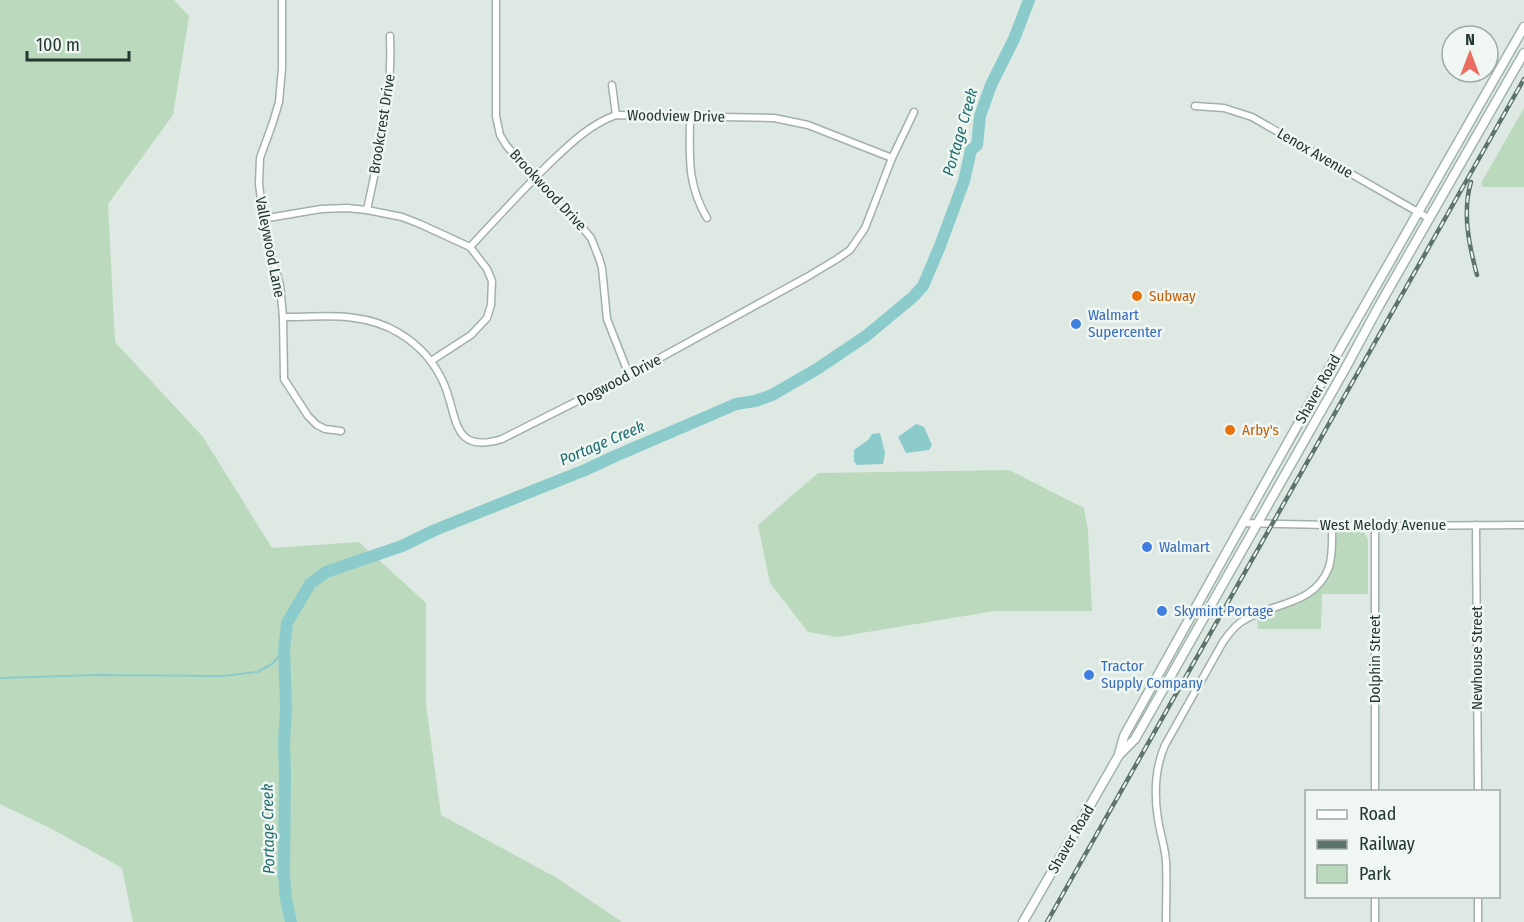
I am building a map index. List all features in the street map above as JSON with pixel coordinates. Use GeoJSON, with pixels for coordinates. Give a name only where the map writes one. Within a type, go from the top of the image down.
{"type":"FeatureCollection","features":[{"type":"Feature","properties":{"kind":"main road","name":"Shaver Road"},"geometry":{"type":"LineString","coordinates":[[1119,755],[1124,736],[1242,523],[1524,27]]}},
{"type":"Feature","properties":{"kind":"main road","name":"Shaver Road"},"geometry":{"type":"LineString","coordinates":[[1023,922],[1119,755],[1135,739],[1524,53]]}},
{"type":"Feature","properties":{"kind":"street","name":"Valleywood Lane"},"geometry":{"type":"LineString","coordinates":[[282,0],[282,68],[279,102],[261,158],[259,184],[262,219],[280,285],[286,385],[317,425],[325,429],[341,431]]}},
{"type":"Feature","properties":{"kind":"street","name":"Brookwood Drive"},"geometry":{"type":"LineString","coordinates":[[496,0],[496,116],[500,135],[534,178],[587,232],[595,246],[602,268],[607,319],[629,375]]}},
{"type":"Feature","properties":{"kind":"street","name":"Brookcrest Drive"},"geometry":{"type":"LineString","coordinates":[[367,210],[386,105],[391,56],[390,36]]}},
{"type":"Feature","properties":{"kind":"street"},"geometry":{"type":"LineString","coordinates":[[612,85],[616,115]]}},
{"type":"Feature","properties":{"kind":"street","name":"Lenox Avenue"},"geometry":{"type":"LineString","coordinates":[[1195,106],[1224,108],[1252,117],[1430,219]]}},
{"type":"Feature","properties":{"kind":"street","name":"Dogwood Drive"},"geometry":{"type":"LineString","coordinates":[[283,317],[353,317],[378,322],[410,340],[431,361],[444,385],[459,430],[471,442],[490,443],[510,436],[629,375],[837,260],[849,250],[865,228],[892,158],[914,112]]}},
{"type":"Feature","properties":{"kind":"street","name":"Woodview Drive"},"geometry":{"type":"LineString","coordinates":[[470,247],[534,178],[585,132],[603,120],[616,115],[758,117],[789,120],[808,124],[892,158]]}},
{"type":"Feature","properties":{"kind":"street"},"geometry":{"type":"LineString","coordinates":[[690,116],[691,177],[698,203],[707,218]]}},
{"type":"Feature","properties":{"kind":"street"},"geometry":{"type":"LineString","coordinates":[[262,219],[321,209],[367,210],[402,217],[470,247],[487,269],[492,281],[491,305],[487,318],[471,335],[431,361]]}},
{"type":"Feature","properties":{"kind":"street","name":"West Melody Avenue"},"geometry":{"type":"LineString","coordinates":[[1242,523],[1375,526],[1524,525]]}},
{"type":"Feature","properties":{"kind":"street"},"geometry":{"type":"LineString","coordinates":[[1166,922],[1166,858],[1157,819],[1156,803],[1156,771],[1159,759],[1223,642],[1235,627],[1255,615],[1305,597],[1319,583],[1329,567],[1332,525]]}},
{"type":"Feature","properties":{"kind":"street","name":"Newhouse Street"},"geometry":{"type":"LineString","coordinates":[[1476,525],[1478,790]]}},
{"type":"Feature","properties":{"kind":"street","name":"Dolphin Street"},"geometry":{"type":"LineString","coordinates":[[1375,526],[1375,790]]}},
{"type":"Feature","properties":{"kind":"street"},"geometry":{"type":"LineString","coordinates":[[1375,898],[1375,922]]}},
{"type":"Feature","properties":{"kind":"street"},"geometry":{"type":"LineString","coordinates":[[1478,898],[1478,922]]}},
{"type":"Feature","properties":{"kind":"green space"},"geometry":{"type":"Polygon","coordinates":[[[0,0],[174,0],[189,16],[173,115],[108,204],[115,342],[203,437],[272,548],[359,542],[426,603],[426,705],[441,815],[557,878],[622,922],[133,922],[122,868],[52,829],[0,804],[0,0]]]}},
{"type":"Feature","properties":{"kind":"green space"},"geometry":{"type":"Polygon","coordinates":[[[1524,108],[1524,187],[1483,187],[1481,183],[1524,108]]]}},
{"type":"Feature","properties":{"kind":"green space"},"geometry":{"type":"Polygon","coordinates":[[[1009,470],[1084,508],[1088,531],[1092,611],[995,611],[837,637],[808,632],[770,583],[758,525],[818,473],[1009,470]]]}},
{"type":"Feature","properties":{"kind":"green space"},"geometry":{"type":"Polygon","coordinates":[[[1337,532],[1364,532],[1368,540],[1368,594],[1322,594],[1321,629],[1258,629],[1257,618],[1303,600],[1316,591],[1331,568],[1335,556],[1337,532]]]}},
{"type":"Feature","properties":{"kind":"water"},"geometry":{"type":"Polygon","coordinates":[[[916,424],[924,427],[932,445],[929,450],[906,453],[898,437],[916,424]]]}},
{"type":"Feature","properties":{"kind":"water"},"geometry":{"type":"Polygon","coordinates":[[[880,433],[885,453],[883,464],[857,465],[854,461],[854,450],[868,440],[872,434],[880,433]]]}},
{"type":"Feature","properties":{"kind":"waterway","name":"Portage Creek"},"geometry":{"type":"LineString","coordinates":[[291,922],[284,875],[286,707],[284,650],[287,623],[310,584],[326,572],[402,546],[435,530],[585,470],[736,404],[772,395],[817,369],[866,336],[923,286],[964,181],[971,150],[977,145],[980,116],[991,85],[1014,39],[1029,0]]}},
{"type":"Feature","properties":{"kind":"waterway"},"geometry":{"type":"LineString","coordinates":[[0,678],[96,675],[223,676],[257,672],[272,664],[284,650]]}},
{"type":"Feature","properties":{"kind":"railway"},"geometry":{"type":"LineString","coordinates":[[1047,922],[1524,79]]}},
{"type":"Feature","properties":{"kind":"railway"},"geometry":{"type":"LineString","coordinates":[[1471,182],[1467,217],[1469,240],[1477,275]]}},
{"type":"Feature","properties":{"kind":"place","name":"Subway"},"geometry":{"type":"Point","coordinates":[1137,296]}},
{"type":"Feature","properties":{"kind":"place","name":"Walmart Supercenter"},"geometry":{"type":"Point","coordinates":[1076,324]}},
{"type":"Feature","properties":{"kind":"place","name":"Arby's"},"geometry":{"type":"Point","coordinates":[1230,430]}},
{"type":"Feature","properties":{"kind":"place","name":"Walmart"},"geometry":{"type":"Point","coordinates":[1147,547]}},
{"type":"Feature","properties":{"kind":"place","name":"Skymint Portage"},"geometry":{"type":"Point","coordinates":[1162,611]}},
{"type":"Feature","properties":{"kind":"place","name":"Tractor Supply Company"},"geometry":{"type":"Point","coordinates":[1089,675]}}]}
